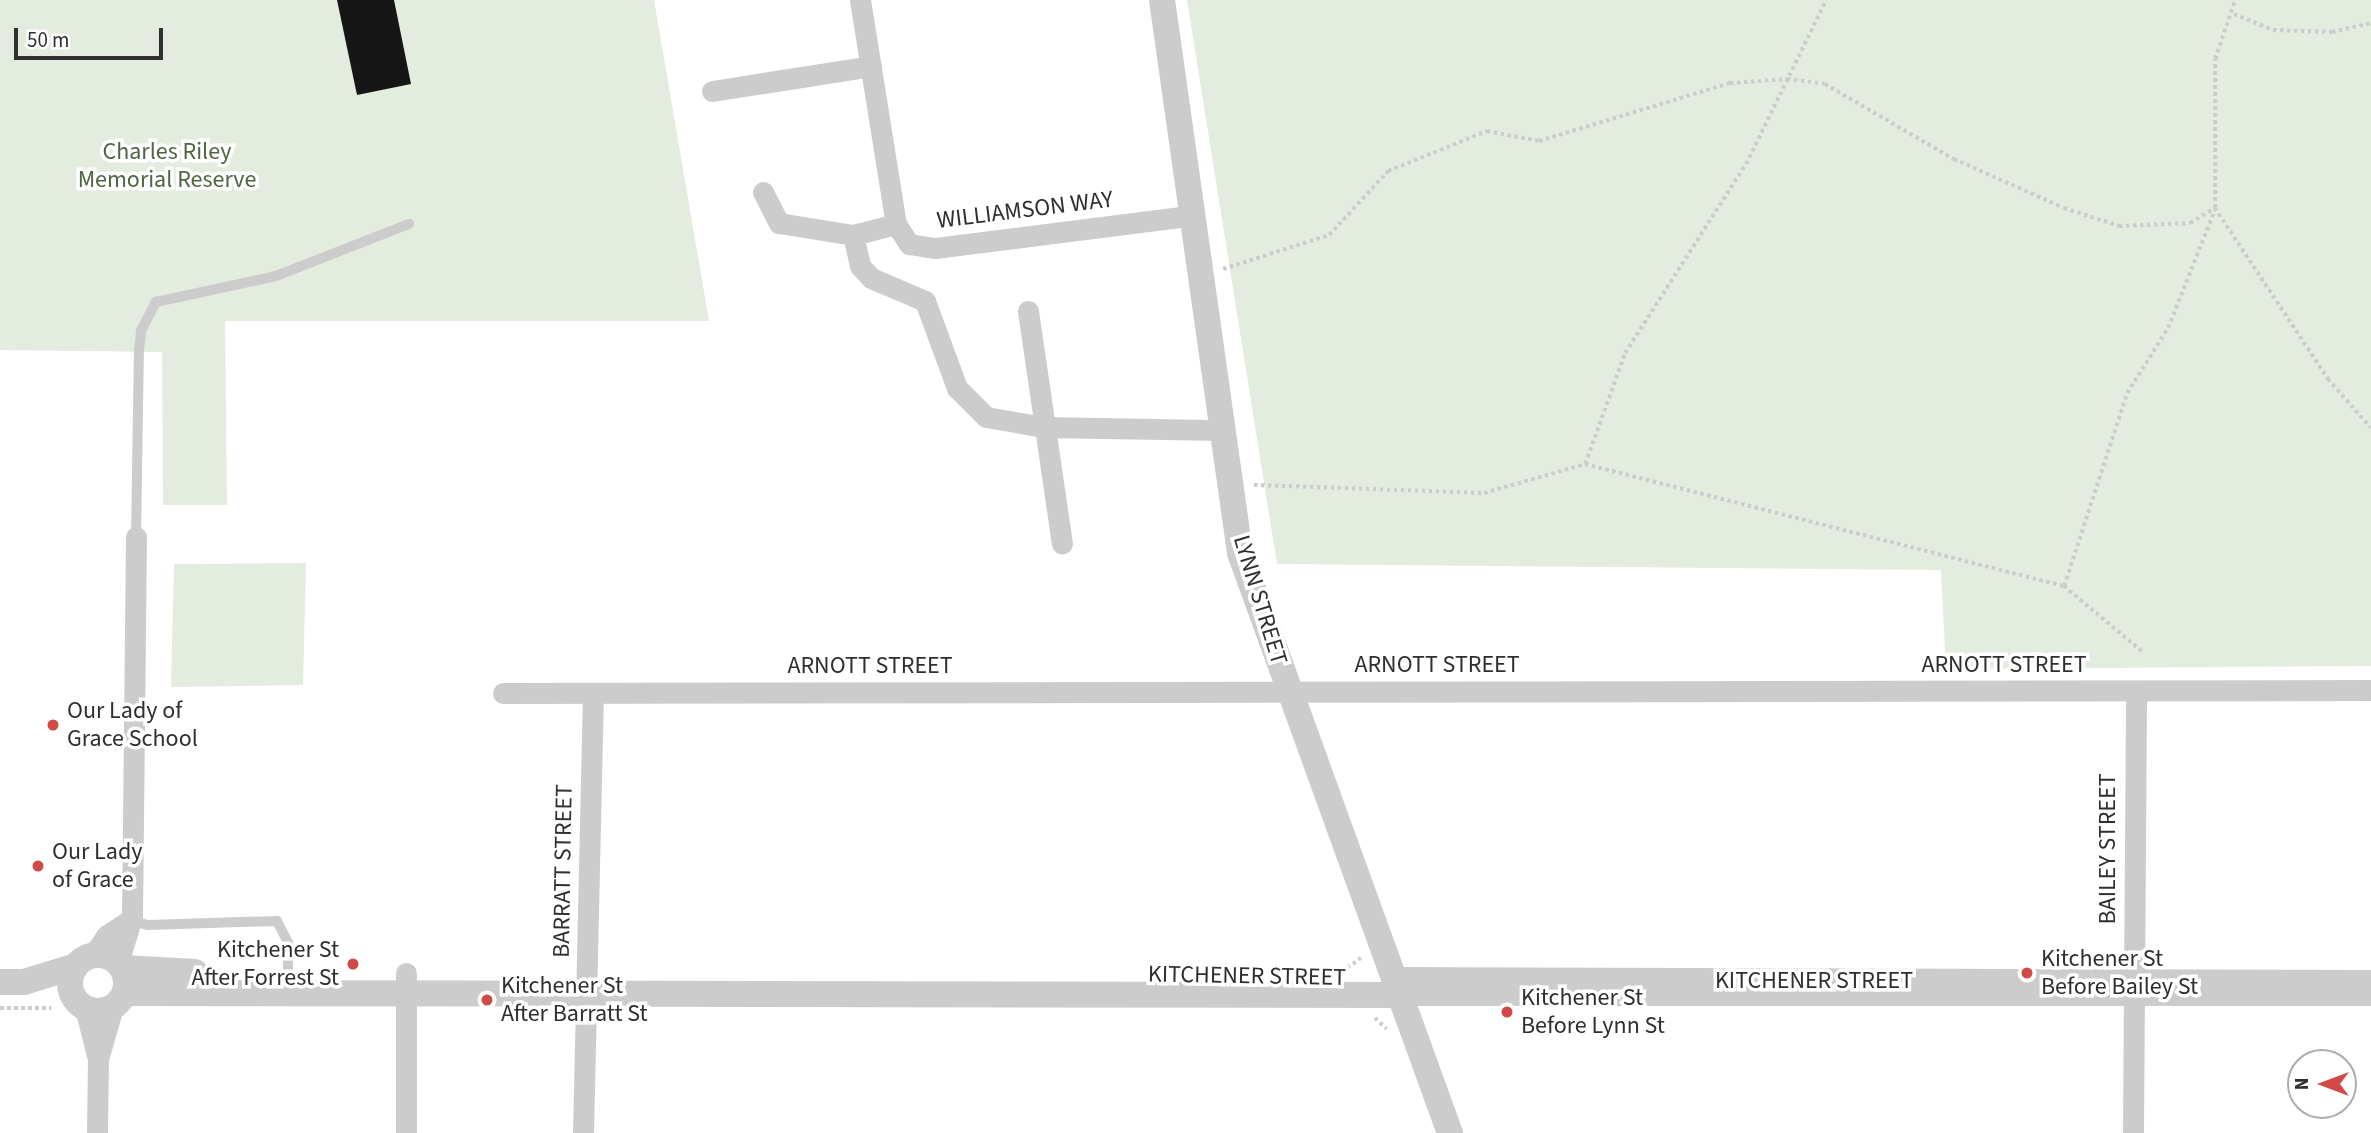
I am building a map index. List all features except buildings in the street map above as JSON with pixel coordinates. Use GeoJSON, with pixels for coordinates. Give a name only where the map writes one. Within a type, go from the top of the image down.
{"type":"FeatureCollection","features":[{"type":"Feature","properties":{"kind":"street"},"geometry":{"type":"LineString","coordinates":[[763,192],[779,223],[853,235],[895,224],[860,0]]}},
{"type":"Feature","properties":{"kind":"street","name":"LYNN STREET"},"geometry":{"type":"LineString","coordinates":[[1162,0],[1189,216],[1240,553],[1450,1133]]}},
{"type":"Feature","properties":{"kind":"street"},"geometry":{"type":"LineString","coordinates":[[712,91],[871,66]]}},
{"type":"Feature","properties":{"kind":"street","name":"WILLIAMSON WAY"},"geometry":{"type":"LineString","coordinates":[[895,224],[909,244],[935,248],[1189,216]]}},
{"type":"Feature","properties":{"kind":"street"},"geometry":{"type":"LineString","coordinates":[[853,235],[860,266],[871,278],[925,301],[949,371],[971,405],[1001,422],[1044,427],[1223,430]]}},
{"type":"Feature","properties":{"kind":"street"},"geometry":{"type":"LineString","coordinates":[[1028,311],[1062,544]]}},
{"type":"Feature","properties":{"kind":"street"},"geometry":{"type":"LineString","coordinates":[[97,1133],[98,1059],[108,975],[107,935],[130,920],[136,537]]}},
{"type":"Feature","properties":{"kind":"street","name":"ARNOTT STREET"},"geometry":{"type":"LineString","coordinates":[[503,693],[2371,690]]}},
{"type":"Feature","properties":{"kind":"street","name":"BAILEY STREET"},"geometry":{"type":"LineString","coordinates":[[2133,1133],[2136,691]]}},
{"type":"Feature","properties":{"kind":"street","name":"BARRATT STREET"},"geometry":{"type":"LineString","coordinates":[[583,1133],[593,693]]}},
{"type":"Feature","properties":{"kind":"street","name":"KITCHENER STREET"},"geometry":{"type":"LineString","coordinates":[[12,982],[108,975],[288,973],[406,981]]}},
{"type":"Feature","properties":{"kind":"street"},"geometry":{"type":"LineString","coordinates":[[98,1059],[70,1004],[108,975]]}},
{"type":"Feature","properties":{"kind":"street","name":"KITCHENER STREET"},"geometry":{"type":"LineString","coordinates":[[12,982],[70,1004],[108,975],[588,983],[2134,991],[2371,996]]}},
{"type":"Feature","properties":{"kind":"street","name":"KITCHENER STREET"},"geometry":{"type":"LineString","coordinates":[[2134,991],[2371,980]]}},
{"type":"Feature","properties":{"kind":"street"},"geometry":{"type":"LineString","coordinates":[[406,981],[406,1133]]}},
{"type":"Feature","properties":{"kind":"lane"},"geometry":{"type":"LineString","coordinates":[[136,537],[139,351],[141,331],[156,303],[276,276],[409,223]]}},
{"type":"Feature","properties":{"kind":"lane"},"geometry":{"type":"LineString","coordinates":[[130,920],[148,925],[277,921],[288,943],[288,973]]}},
{"type":"Feature","properties":{"kind":"path"},"geometry":{"type":"LineString","coordinates":[[1585,464],[1625,353],[1746,164],[1826,0]]}},
{"type":"Feature","properties":{"kind":"path"},"geometry":{"type":"LineString","coordinates":[[2064,586],[2127,393],[2168,328],[2215,208],[2215,59],[2233,13],[2235,0]]}},
{"type":"Feature","properties":{"kind":"path"},"geometry":{"type":"LineString","coordinates":[[2233,13],[2273,30],[2332,32],[2371,23]]}},
{"type":"Feature","properties":{"kind":"path"},"geometry":{"type":"LineString","coordinates":[[1200,276],[1329,234],[1388,171],[1487,131],[1539,141],[1730,83],[1787,79],[1825,84],[1954,159],[2119,226],[2190,223],[2215,208]]}},
{"type":"Feature","properties":{"kind":"path"},"geometry":{"type":"LineString","coordinates":[[2215,208],[2328,379],[2371,428]]}},
{"type":"Feature","properties":{"kind":"path"},"geometry":{"type":"LineString","coordinates":[[1231,486],[1484,493],[1585,464],[2064,586],[2143,652]]}},
{"type":"Feature","properties":{"kind":"path"},"geometry":{"type":"LineString","coordinates":[[0,1008],[70,1004]]}},
{"type":"Feature","properties":{"kind":"green space","name":"Charles Riley Memorial Reserve"},"geometry":{"type":"Polygon","coordinates":[[[0,0],[654,0],[709,321],[225,321],[227,505],[163,505],[162,352],[0,350],[0,0]]]}},
{"type":"Feature","properties":{"kind":"green space"},"geometry":{"type":"Polygon","coordinates":[[[1187,0],[2371,0],[2371,666],[1946,669],[1941,570],[1277,564],[1187,0]]]}},
{"type":"Feature","properties":{"kind":"green space"},"geometry":{"type":"Polygon","coordinates":[[[306,563],[303,685],[171,687],[174,564],[306,563]]]}},
{"type":"Feature","properties":{"kind":"place","name":"Our Lady of Grace School"},"geometry":{"type":"Point","coordinates":[53,725]}},
{"type":"Feature","properties":{"kind":"place","name":"Our Lady of Grace"},"geometry":{"type":"Point","coordinates":[38,866]}},
{"type":"Feature","properties":{"kind":"place","name":"Kitchener St After Forrest St"},"geometry":{"type":"Point","coordinates":[353,964]}},
{"type":"Feature","properties":{"kind":"place","name":"Kitchener St Before Bailey St"},"geometry":{"type":"Point","coordinates":[2027,973]}},
{"type":"Feature","properties":{"kind":"place","name":"Kitchener St After Barratt St"},"geometry":{"type":"Point","coordinates":[487,1000]}},
{"type":"Feature","properties":{"kind":"place","name":"Kitchener St Before Lynn St"},"geometry":{"type":"Point","coordinates":[1507,1012]}}]}
